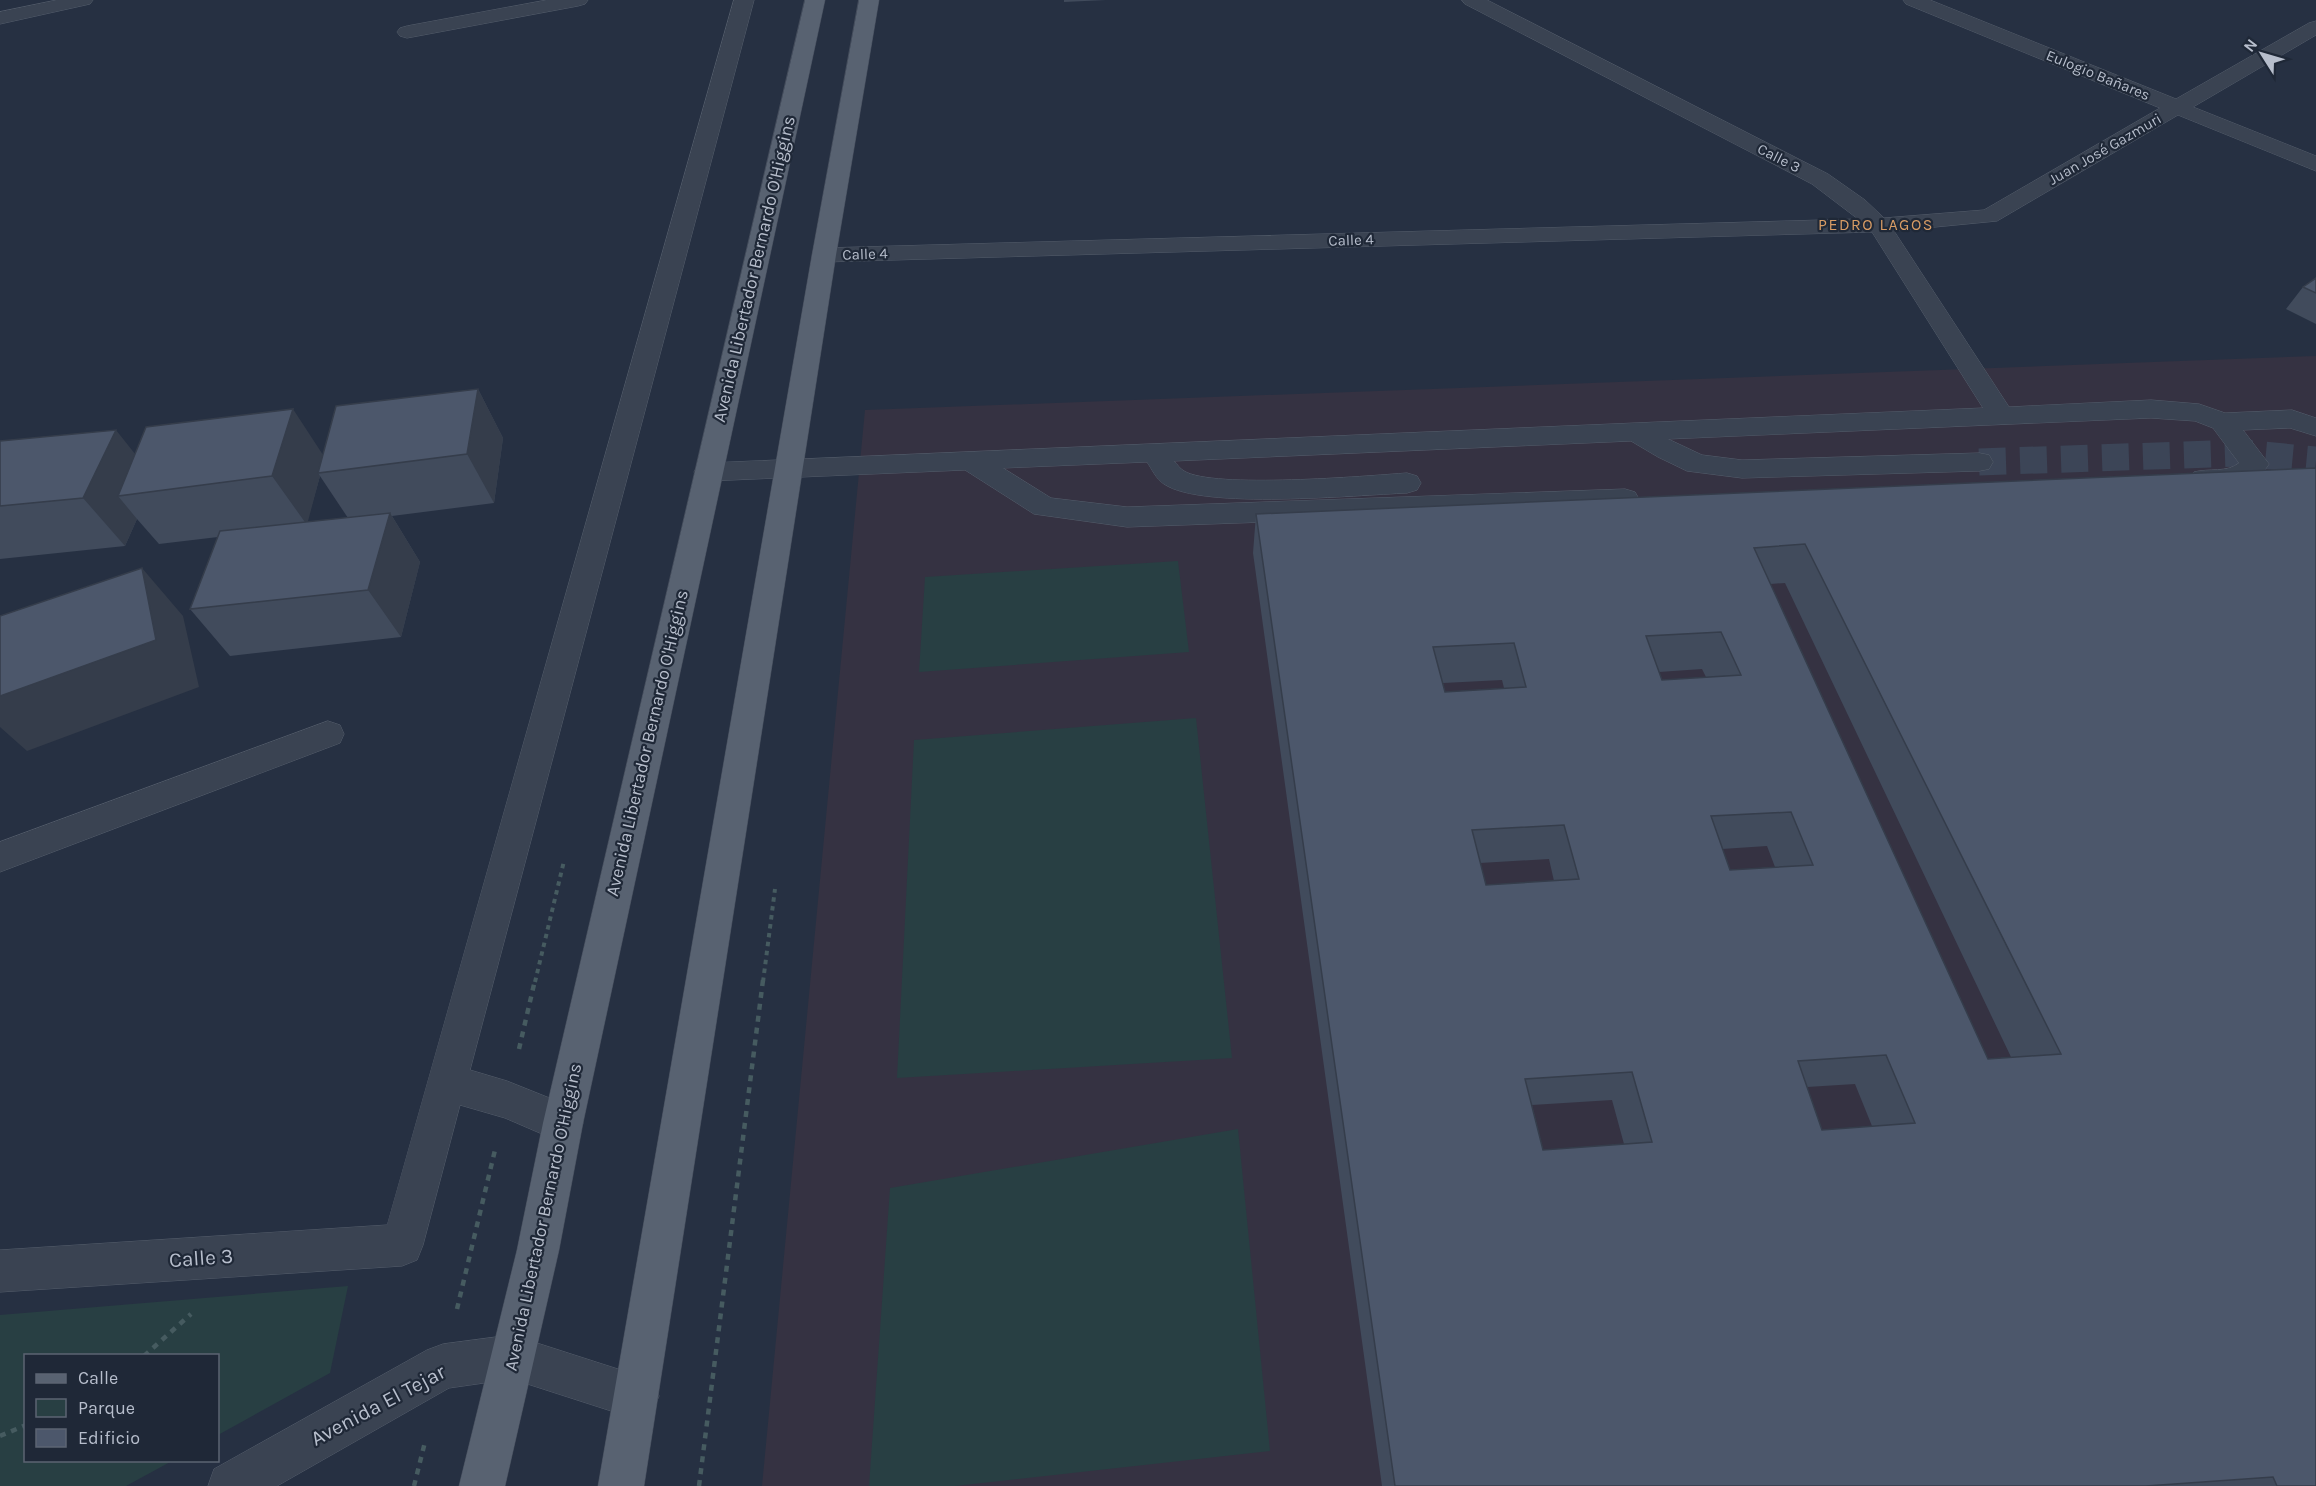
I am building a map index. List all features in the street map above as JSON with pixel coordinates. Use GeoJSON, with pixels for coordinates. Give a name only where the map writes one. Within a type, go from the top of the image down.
{"type":"FeatureCollection","features":[{"type":"Feature","properties":{"kind":"main road","name":"Avenida Libertador Bernardo O'Higgins"},"geometry":{"type":"LineString","coordinates":[[482,1486],[538,1250],[563,1123],[815,0]]}},
{"type":"Feature","properties":{"kind":"main road"},"geometry":{"type":"LineString","coordinates":[[621,1486],[824,255],[869,0]]}},
{"type":"Feature","properties":{"kind":"street"},"geometry":{"type":"LineString","coordinates":[[0,18],[82,0]]}},
{"type":"Feature","properties":{"kind":"street"},"geometry":{"type":"LineString","coordinates":[[407,32],[578,0]]}},
{"type":"Feature","properties":{"kind":"street"},"geometry":{"type":"LineString","coordinates":[[563,1123],[507,1100],[446,1082],[744,0]]}},
{"type":"Feature","properties":{"kind":"street","name":"Calle 3"},"geometry":{"type":"LineString","coordinates":[[1472,0],[1820,179],[1857,205],[1878,225],[2000,414]]}},
{"type":"Feature","properties":{"kind":"street","name":"Eulogio Bañares"},"geometry":{"type":"LineString","coordinates":[[1913,0],[2316,164]]}},
{"type":"Feature","properties":{"kind":"street","name":"Juan José Gazmuri"},"geometry":{"type":"LineString","coordinates":[[1878,225],[1989,216],[2316,27]]}},
{"type":"Feature","properties":{"kind":"street","name":"Calle 4"},"geometry":{"type":"LineString","coordinates":[[824,255],[1878,225]]}},
{"type":"Feature","properties":{"kind":"street"},"geometry":{"type":"LineString","coordinates":[[708,472],[2151,409],[2199,413],[2223,422],[2292,419],[2316,427]]}},
{"type":"Feature","properties":{"kind":"street"},"geometry":{"type":"LineString","coordinates":[[2180,480],[2239,478],[2254,464],[2223,422]]}},
{"type":"Feature","properties":{"kind":"street"},"geometry":{"type":"LineString","coordinates":[[1635,431],[1668,451],[1697,464],[1742,469],[1985,474],[1742,495]]}},
{"type":"Feature","properties":{"kind":"street"},"geometry":{"type":"LineString","coordinates":[[1154,452],[1174,478],[1197,485],[1265,489],[1407,483]]}},
{"type":"Feature","properties":{"kind":"street"},"geometry":{"type":"LineString","coordinates":[[969,460],[1044,507],[1127,518],[1647,498]]}},
{"type":"Feature","properties":{"kind":"street"},"geometry":{"type":"LineString","coordinates":[[0,857],[328,734]]}},
{"type":"Feature","properties":{"kind":"street","name":"Calle 3"},"geometry":{"type":"LineString","coordinates":[[0,1271],[402,1245],[446,1082]]}},
{"type":"Feature","properties":{"kind":"street","name":"Avenida El Tejar"},"geometry":{"type":"LineString","coordinates":[[231,1486],[443,1366],[512,1357],[636,1396]]}},
{"type":"Feature","properties":{"kind":"path"},"geometry":{"type":"LineString","coordinates":[[0,1436],[24,1426]]}},
{"type":"Feature","properties":{"kind":"shaded area"},"geometry":{"type":"Polygon","coordinates":[[[2316,356],[2316,1486],[762,1486],[865,410],[2316,356]]]}},
{"type":"Feature","properties":{"kind":"green space"},"geometry":{"type":"Polygon","coordinates":[[[1178,561],[1189,652],[919,672],[925,577],[1178,561]]]}},
{"type":"Feature","properties":{"kind":"green space"},"geometry":{"type":"Polygon","coordinates":[[[1196,718],[1232,1058],[897,1078],[914,740],[1196,718]]]}},
{"type":"Feature","properties":{"kind":"green space"},"geometry":{"type":"Polygon","coordinates":[[[1238,1129],[1270,1451],[955,1486],[869,1486],[890,1188],[1238,1129]]]}},
{"type":"Feature","properties":{"kind":"green space"},"geometry":{"type":"Polygon","coordinates":[[[348,1286],[330,1373],[219,1434],[219,1354],[24,1354],[24,1462],[170,1462],[126,1486],[0,1486],[0,1315],[348,1286]]]}},
{"type":"Feature","properties":{"kind":"building"},"geometry":{"type":"Polygon","coordinates":[[[2316,278],[2316,293],[2303,287],[2316,278]]]}},
{"type":"Feature","properties":{"kind":"building"},"geometry":{"type":"Polygon","coordinates":[[[478,389],[467,454],[318,473],[336,406],[478,389]]]}},
{"type":"Feature","properties":{"kind":"building"},"geometry":{"type":"Polygon","coordinates":[[[293,409],[272,476],[118,496],[146,427],[293,409]]]}},
{"type":"Feature","properties":{"kind":"building"},"geometry":{"type":"Polygon","coordinates":[[[116,430],[83,498],[0,506],[0,441],[116,430]]]}},
{"type":"Feature","properties":{"kind":"building"},"geometry":{"type":"Polygon","coordinates":[[[2316,468],[2316,1486],[2277,1486],[2273,1477],[2146,1486],[1395,1486],[1256,514],[2316,468]],[[1805,544],[1754,548],[1988,1059],[2061,1054],[1805,544]],[[1721,632],[1646,636],[1662,680],[1741,675],[1721,632]],[[1514,643],[1433,647],[1445,692],[1526,687],[1514,643]],[[1791,812],[1711,816],[1730,870],[1813,865],[1791,812]],[[1564,825],[1472,830],[1486,885],[1579,879],[1564,825]],[[1886,1055],[1798,1061],[1822,1130],[1915,1123],[1886,1055]],[[1632,1072],[1525,1079],[1543,1150],[1652,1142],[1632,1072]]]}},
{"type":"Feature","properties":{"kind":"building"},"geometry":{"type":"Polygon","coordinates":[[[390,513],[368,590],[190,609],[220,531],[390,513]]]}},
{"type":"Feature","properties":{"kind":"building"},"geometry":{"type":"Polygon","coordinates":[[[142,568],[156,640],[0,696],[0,616],[142,568]]]}},
{"type":"Feature","properties":{"kind":"tunnel"},"geometry":{"type":"LineString","coordinates":[[1979,462],[2241,453],[2316,460]]}},
{"type":"Feature","properties":{"kind":"district","name":"PEDRO LAGOS"},"geometry":{"type":"Point","coordinates":[1876,224]}}]}
